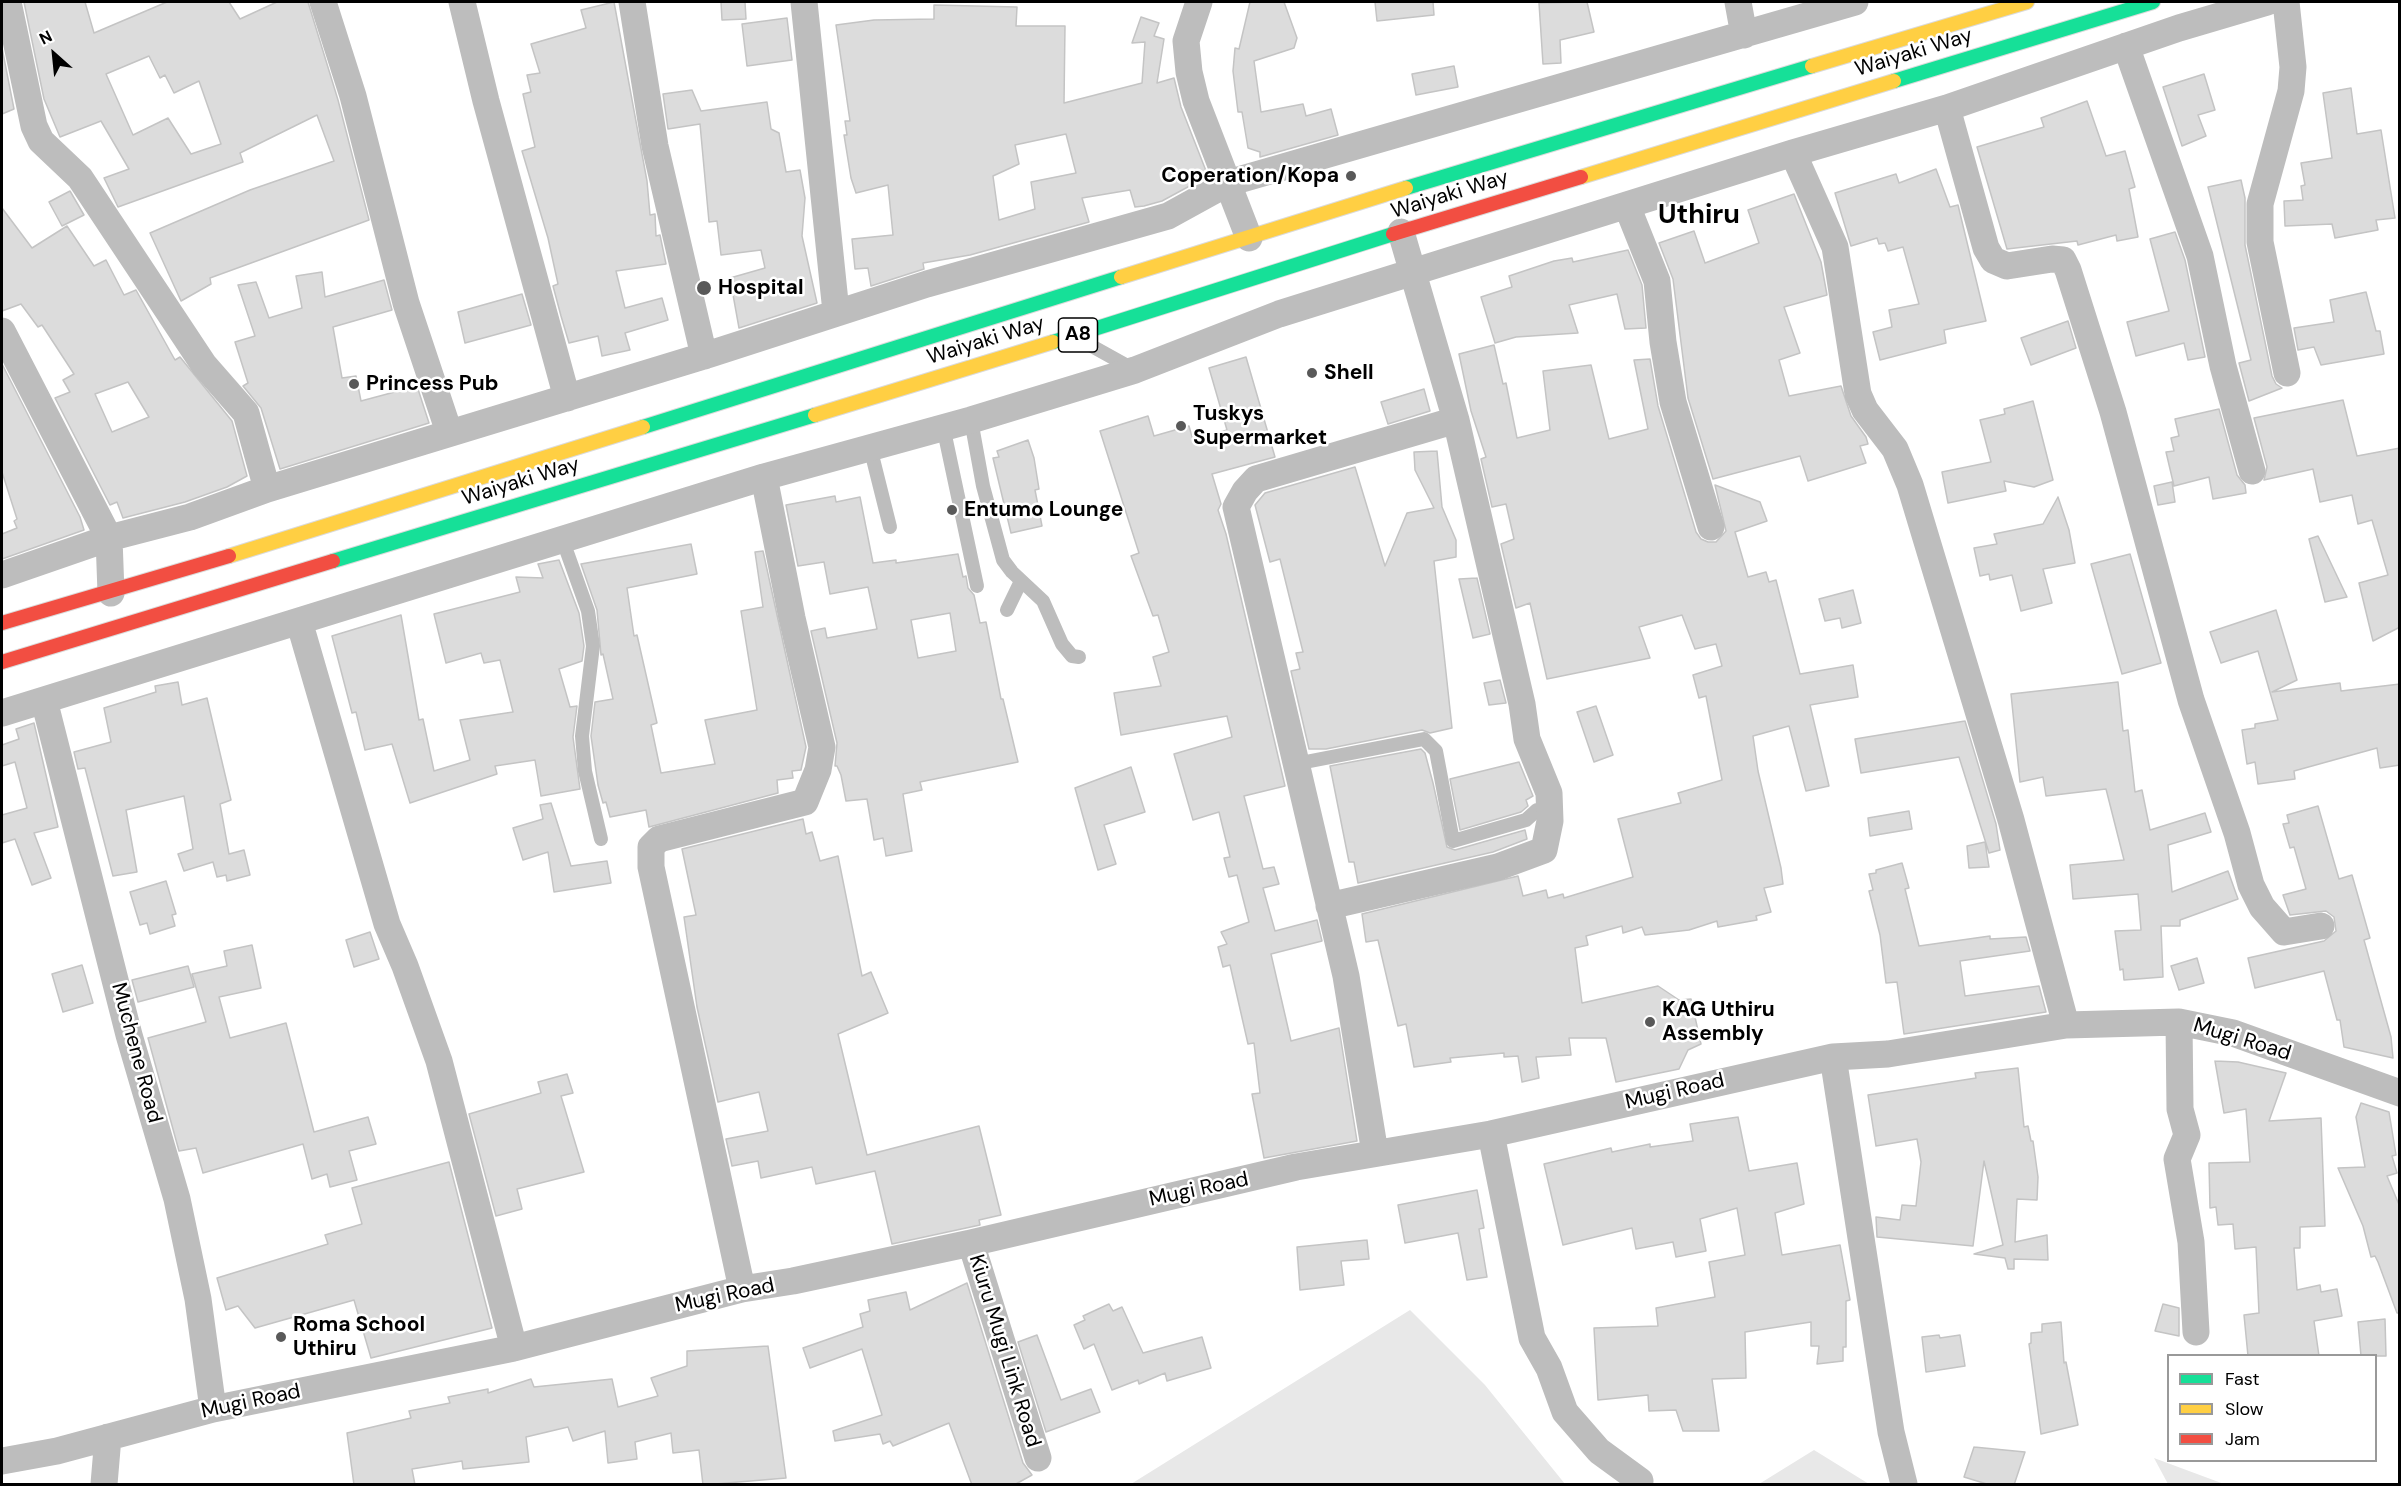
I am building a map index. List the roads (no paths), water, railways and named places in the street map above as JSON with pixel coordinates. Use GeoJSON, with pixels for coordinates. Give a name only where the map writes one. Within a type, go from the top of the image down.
{"type":"FeatureCollection","features":[{"type":"Feature","properties":{"kind":"highway","name":"Waiyaki Way"},"geometry":{"type":"LineString","coordinates":[[2,623],[111,593],[1249,238],[2027,2]]}},
{"type":"Feature","properties":{"kind":"highway","name":"Waiyaki Way"},"geometry":{"type":"LineString","coordinates":[[2,662],[1074,336],[1401,232],[2153,2]]}},
{"type":"Feature","properties":{"kind":"street"},"geometry":{"type":"LineString","coordinates":[[8,2],[34,126],[41,141],[80,178],[204,365],[246,413],[267,489]]}},
{"type":"Feature","properties":{"kind":"street"},"geometry":{"type":"LineString","coordinates":[[323,2],[353,96],[406,303],[449,432]]}},
{"type":"Feature","properties":{"kind":"street"},"geometry":{"type":"LineString","coordinates":[[462,2],[486,101],[567,398]]}},
{"type":"Feature","properties":{"kind":"street"},"geometry":{"type":"LineString","coordinates":[[632,2],[655,146],[704,356]]}},
{"type":"Feature","properties":{"kind":"street"},"geometry":{"type":"LineString","coordinates":[[804,2],[836,312]]}},
{"type":"Feature","properties":{"kind":"street"},"geometry":{"type":"LineString","coordinates":[[1199,2],[1186,42],[1189,72],[1196,101],[1249,238]]}},
{"type":"Feature","properties":{"kind":"street"},"geometry":{"type":"LineString","coordinates":[[1738,2],[1744,35]]}},
{"type":"Feature","properties":{"kind":"street"},"geometry":{"type":"LineString","coordinates":[[2,575],[109,538],[189,517],[267,489],[704,356],[836,312],[1168,216],[1228,183],[1855,2]]}},
{"type":"Feature","properties":{"kind":"street"},"geometry":{"type":"LineString","coordinates":[[2,713],[764,477],[971,420],[1135,370],[1279,314],[1793,153],[1947,108],[2126,46],[2267,2]]}},
{"type":"Feature","properties":{"kind":"street"},"geometry":{"type":"LineString","coordinates":[[2286,2],[2293,67],[2291,91],[2260,204],[2260,242],[2287,373]]}},
{"type":"Feature","properties":{"kind":"street"},"geometry":{"type":"LineString","coordinates":[[2126,46],[2200,256],[2223,366],[2252,471]]}},
{"type":"Feature","properties":{"kind":"street"},"geometry":{"type":"LineString","coordinates":[[1947,108],[1986,248],[1993,260],[2007,266],[2052,259],[2063,260],[2068,270],[2113,412],[2191,700],[2238,833],[2251,885],[2262,907],[2284,932],[2321,926]]}},
{"type":"Feature","properties":{"kind":"street"},"geometry":{"type":"LineString","coordinates":[[1793,153],[1835,247],[1858,394],[1865,410],[1895,449],[1910,485],[2011,820],[2066,1025]]}},
{"type":"Feature","properties":{"kind":"street"},"geometry":{"type":"LineString","coordinates":[[1627,206],[1657,281],[1663,342],[1673,402],[1711,527]]}},
{"type":"Feature","properties":{"kind":"street"},"geometry":{"type":"LineString","coordinates":[[1329,906],[1498,867],[1544,850],[1550,821],[1549,793],[1527,739],[1522,704],[1456,420],[1401,232]]}},
{"type":"Feature","properties":{"kind":"street"},"geometry":{"type":"LineString","coordinates":[[2,331],[109,538],[111,593]]}},
{"type":"Feature","properties":{"kind":"street"},"geometry":{"type":"LineString","coordinates":[[1375,1153],[1346,976],[1236,507],[1256,479],[1456,420]]}},
{"type":"Feature","properties":{"kind":"street"},"geometry":{"type":"LineString","coordinates":[[742,1289],[651,867],[651,847],[659,839],[805,802],[818,770],[822,747],[792,618],[764,477]]}},
{"type":"Feature","properties":{"kind":"street"},"geometry":{"type":"LineString","coordinates":[[299,621],[372,877],[439,1061],[514,1348]]}},
{"type":"Feature","properties":{"kind":"street","name":"Muchene Road"},"geometry":{"type":"LineString","coordinates":[[44,700],[73,804],[129,1035],[177,1200],[198,1299],[213,1409]]}},
{"type":"Feature","properties":{"kind":"street"},"geometry":{"type":"LineString","coordinates":[[2180,1022],[2180,1109],[2187,1135],[2177,1159],[2191,1242],[2196,1332]]}},
{"type":"Feature","properties":{"kind":"street","name":"Mugi Road"},"geometry":{"type":"LineString","coordinates":[[2,1461],[108,1437],[213,1409],[514,1348],[742,1289],[793,1281],[971,1243],[1296,1167],[1491,1134],[1833,1057],[1888,1054],[2066,1025],[2180,1022],[2233,1033],[2400,1093]]}},
{"type":"Feature","properties":{"kind":"street"},"geometry":{"type":"LineString","coordinates":[[1833,1057],[1891,1432],[1904,1485]]}},
{"type":"Feature","properties":{"kind":"street"},"geometry":{"type":"LineString","coordinates":[[1491,1134],[1532,1338],[1549,1368],[1565,1412],[1599,1451],[1640,1481]]}},
{"type":"Feature","properties":{"kind":"street","name":"Kiuru Mugi Link Road"},"geometry":{"type":"LineString","coordinates":[[971,1243],[1038,1458]]}},
{"type":"Feature","properties":{"kind":"street"},"geometry":{"type":"LineString","coordinates":[[104,1485],[108,1437]]}},
{"type":"Feature","properties":{"kind":"lane"},"geometry":{"type":"LineString","coordinates":[[1074,336],[1135,370]]}},
{"type":"Feature","properties":{"kind":"lane"},"geometry":{"type":"LineString","coordinates":[[971,420],[998,547],[1003,560],[1049,609],[1066,650],[1072,656],[1079,657]]}},
{"type":"Feature","properties":{"kind":"lane"},"geometry":{"type":"LineString","coordinates":[[943,426],[977,586]]}},
{"type":"Feature","properties":{"kind":"lane"},"geometry":{"type":"LineString","coordinates":[[870,447],[890,527]]}},
{"type":"Feature","properties":{"kind":"lane"},"geometry":{"type":"LineString","coordinates":[[563,541],[588,612],[593,646],[582,736],[585,771],[601,839]]}},
{"type":"Feature","properties":{"kind":"lane"},"geometry":{"type":"LineString","coordinates":[[1007,610],[1021,581]]}},
{"type":"Feature","properties":{"kind":"lane"},"geometry":{"type":"LineString","coordinates":[[1295,764],[1424,740],[1436,751],[1453,841],[1526,820],[1538,810]]}},
{"type":"Feature","properties":{"kind":"place","name":"Coperation/Kopa"},"geometry":{"type":"Point","coordinates":[1351,176]}},
{"type":"Feature","properties":{"kind":"place","name":"Hospital"},"geometry":{"type":"Point","coordinates":[704,288]}},
{"type":"Feature","properties":{"kind":"place","name":"Shell"},"geometry":{"type":"Point","coordinates":[1312,373]}},
{"type":"Feature","properties":{"kind":"place","name":"Princess Pub"},"geometry":{"type":"Point","coordinates":[354,384]}},
{"type":"Feature","properties":{"kind":"place","name":"Tuskys Supermarket"},"geometry":{"type":"Point","coordinates":[1181,426]}},
{"type":"Feature","properties":{"kind":"place","name":"Entumo Lounge"},"geometry":{"type":"Point","coordinates":[952,510]}},
{"type":"Feature","properties":{"kind":"place","name":"KAG Uthiru Assembly"},"geometry":{"type":"Point","coordinates":[1650,1022]}},
{"type":"Feature","properties":{"kind":"place","name":"Roma School Uthiru"},"geometry":{"type":"Point","coordinates":[281,1337]}},
{"type":"Feature","properties":{"kind":"district","name":"Uthiru"},"geometry":{"type":"Point","coordinates":[1699,216]}}]}
